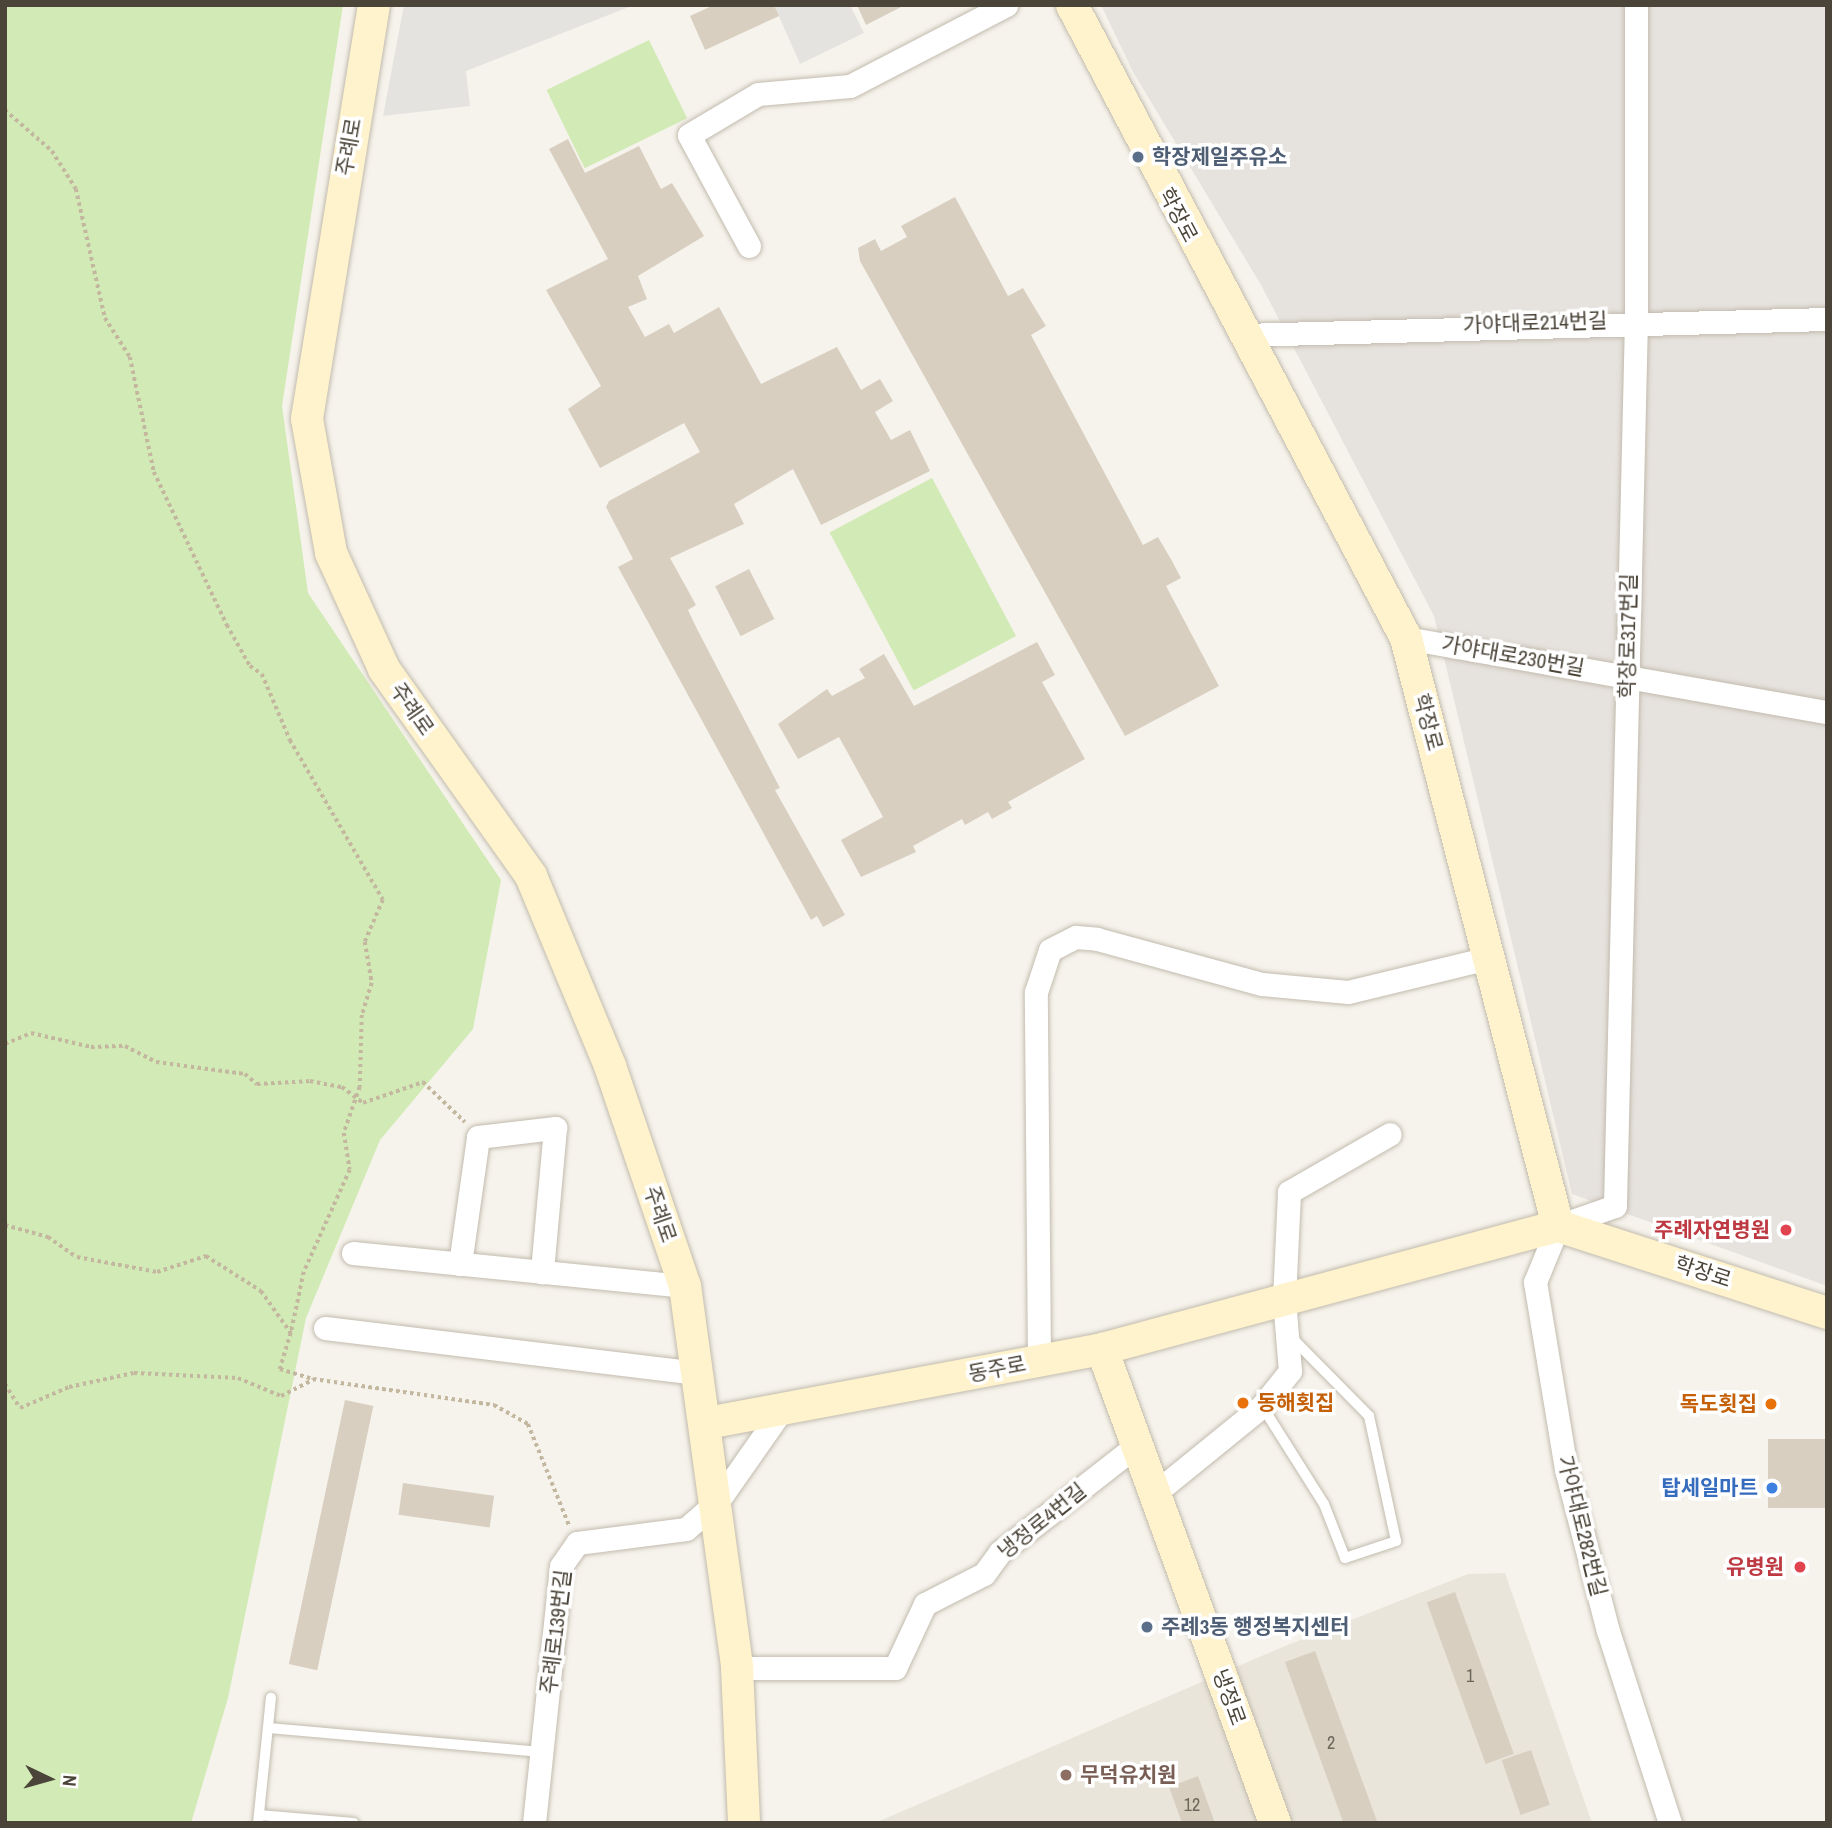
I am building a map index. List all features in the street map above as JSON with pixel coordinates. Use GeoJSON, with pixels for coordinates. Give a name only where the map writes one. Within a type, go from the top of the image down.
{"type":"FeatureCollection","features":[{"type":"Feature","properties":{"kind":"main road","name":"주례로"},"geometry":{"type":"LineString","coordinates":[[374,5],[307,419],[331,553],[384,669],[531,876],[610,1066],[685,1286],[718,1501],[737,1668],[744,1823]]}},
{"type":"Feature","properties":{"kind":"main road","name":"학장로"},"geometry":{"type":"LineString","coordinates":[[1072,5],[1242,334],[1406,638],[1558,1226],[1827,1313]]}},
{"type":"Feature","properties":{"kind":"main road","name":"동주로"},"geometry":{"type":"LineString","coordinates":[[707,1423],[1102,1349],[1558,1226]]}},
{"type":"Feature","properties":{"kind":"main road","name":"냉정로"},"geometry":{"type":"LineString","coordinates":[[1102,1349],[1275,1823]]}},
{"type":"Feature","properties":{"kind":"street"},"geometry":{"type":"LineString","coordinates":[[750,246],[688,135],[758,94],[850,86],[1006,5]]}},
{"type":"Feature","properties":{"kind":"street","name":"학장로317번길"},"geometry":{"type":"LineString","coordinates":[[1558,1226],[1615,1206],[1636,320],[1636,5]]}},
{"type":"Feature","properties":{"kind":"street","name":"가야대로214번길"},"geometry":{"type":"LineString","coordinates":[[1242,334],[1636,320],[1827,319]]}},
{"type":"Feature","properties":{"kind":"street","name":"가야대로230번길"},"geometry":{"type":"LineString","coordinates":[[1406,638],[1827,712]]}},
{"type":"Feature","properties":{"kind":"street"},"geometry":{"type":"LineString","coordinates":[[1039,1361],[1036,992],[1050,950],[1076,937],[1097,939],[1262,984],[1348,992],[1489,958]]}},
{"type":"Feature","properties":{"kind":"street"},"geometry":{"type":"LineString","coordinates":[[460,1264],[478,1137],[555,1128],[542,1272]]}},
{"type":"Feature","properties":{"kind":"street"},"geometry":{"type":"LineString","coordinates":[[1154,1493],[1262,1406],[1290,1371],[1291,1337],[1284,1299],[1289,1192],[1390,1133]]}},
{"type":"Feature","properties":{"kind":"street","name":"가야대로282번길"},"geometry":{"type":"LineString","coordinates":[[1558,1226],[1535,1282],[1566,1469],[1611,1643],[1670,1823]]}},
{"type":"Feature","properties":{"kind":"street"},"geometry":{"type":"LineString","coordinates":[[353,1253],[685,1286]]}},
{"type":"Feature","properties":{"kind":"street"},"geometry":{"type":"LineString","coordinates":[[325,1328],[699,1373]]}},
{"type":"Feature","properties":{"kind":"street","name":"주례로139번길"},"geometry":{"type":"LineString","coordinates":[[534,1823],[561,1566],[577,1543],[686,1530],[718,1501],[781,1411]]}},
{"type":"Feature","properties":{"kind":"street","name":"냉정로4번길"},"geometry":{"type":"LineString","coordinates":[[737,1668],[895,1668],[925,1604],[984,1574],[1000,1552],[1137,1445]]}},
{"type":"Feature","properties":{"kind":"lane"},"geometry":{"type":"LineString","coordinates":[[1262,1406],[1324,1504],[1345,1558],[1396,1541],[1369,1416],[1291,1337]]}},
{"type":"Feature","properties":{"kind":"lane"},"geometry":{"type":"LineString","coordinates":[[271,1698],[259,1819],[354,1823]]}},
{"type":"Feature","properties":{"kind":"lane"},"geometry":{"type":"LineString","coordinates":[[268,1728],[542,1752]]}},
{"type":"Feature","properties":{"kind":"path"},"geometry":{"type":"LineString","coordinates":[[5,110],[52,151],[76,189],[105,318],[130,357],[154,472],[227,625],[250,666],[262,674],[290,740],[383,900],[365,942],[372,983],[362,1015],[357,1101],[344,1133],[350,1170],[304,1272],[280,1369],[313,1379],[494,1405],[528,1424],[577,1543]]}},
{"type":"Feature","properties":{"kind":"path"},"geometry":{"type":"LineString","coordinates":[[5,1044],[31,1033],[91,1047],[125,1046],[156,1062],[245,1074],[257,1084],[310,1081],[342,1087],[357,1101]]}},
{"type":"Feature","properties":{"kind":"path"},"geometry":{"type":"LineString","coordinates":[[357,1101],[423,1082],[478,1137]]}},
{"type":"Feature","properties":{"kind":"path"},"geometry":{"type":"LineString","coordinates":[[5,1225],[48,1237],[77,1257],[157,1272],[206,1256],[261,1291],[291,1333]]}},
{"type":"Feature","properties":{"kind":"path"},"geometry":{"type":"LineString","coordinates":[[5,1384],[20,1408],[69,1387],[134,1373],[237,1378],[281,1396],[313,1379]]}},
{"type":"Feature","properties":{"kind":"shaded area"},"geometry":{"type":"Polygon","coordinates":[[[404,5],[634,5],[466,71],[470,106],[383,116],[404,5]]]}},
{"type":"Feature","properties":{"kind":"shaded area"},"geometry":{"type":"Polygon","coordinates":[[[774,5],[850,5],[864,33],[800,64],[774,5]]]}},
{"type":"Feature","properties":{"kind":"shaded area"},"geometry":{"type":"Polygon","coordinates":[[[1101,5],[1827,5],[1827,1286],[1572,1194],[1434,616],[1261,285],[1133,72],[1101,5]]]}},
{"type":"Feature","properties":{"kind":"shaded area"},"geometry":{"type":"Polygon","coordinates":[[[1505,1573],[1592,1823],[875,1823],[1285,1646],[1468,1574],[1505,1573]]]}},
{"type":"Feature","properties":{"kind":"green space"},"geometry":{"type":"Polygon","coordinates":[[[5,5],[343,5],[282,406],[308,593],[501,880],[473,1029],[380,1140],[306,1318],[228,1698],[191,1823],[5,1823],[5,5]]]}},
{"type":"Feature","properties":{"kind":"green space"},"geometry":{"type":"Polygon","coordinates":[[[649,40],[687,118],[585,168],[547,90],[649,40]]]}},
{"type":"Feature","properties":{"kind":"green space"},"geometry":{"type":"Polygon","coordinates":[[[932,478],[1016,636],[914,691],[830,532],[932,478]]]}},
{"type":"Feature","properties":{"kind":"building"},"geometry":{"type":"Polygon","coordinates":[[[714,5],[774,5],[779,16],[705,50],[690,16],[714,5]]]}},
{"type":"Feature","properties":{"kind":"building"},"geometry":{"type":"Polygon","coordinates":[[[857,5],[905,5],[866,25],[857,5]]]}},
{"type":"Feature","properties":{"kind":"building"},"geometry":{"type":"Polygon","coordinates":[[[568,139],[585,173],[639,146],[661,189],[672,183],[704,236],[638,276],[647,299],[628,307],[645,337],[669,324],[674,333],[719,307],[761,384],[837,347],[861,390],[880,379],[893,401],[875,412],[891,440],[910,430],[930,471],[821,525],[793,469],[734,504],[744,524],[670,558],[696,605],[688,610],[697,629],[780,788],[775,790],[845,915],[823,927],[817,916],[811,920],[618,567],[633,559],[606,507],[609,501],[700,452],[684,423],[600,468],[568,409],[601,386],[546,290],[608,259],[549,149],[568,139]]]}},
{"type":"Feature","properties":{"kind":"building"},"geometry":{"type":"Polygon","coordinates":[[[955,197],[1008,296],[1023,288],[1046,326],[1031,335],[1143,545],[1158,537],[1172,561],[1181,578],[1166,586],[1219,686],[1125,736],[860,261],[858,248],[875,239],[881,251],[907,237],[901,226],[955,197]]]}},
{"type":"Feature","properties":{"kind":"building"},"geometry":{"type":"Polygon","coordinates":[[[749,569],[774,619],[741,636],[715,586],[749,569]]]}},
{"type":"Feature","properties":{"kind":"building"},"geometry":{"type":"Polygon","coordinates":[[[1037,642],[1055,675],[1042,682],[1085,759],[1008,802],[1012,808],[992,819],[988,812],[965,825],[962,819],[913,846],[916,852],[861,877],[841,840],[883,817],[839,737],[798,759],[778,724],[827,689],[832,696],[865,678],[859,669],[884,654],[914,706],[1037,642]]]}},
{"type":"Feature","properties":{"kind":"building"},"geometry":{"type":"Polygon","coordinates":[[[345,1400],[373,1406],[317,1670],[289,1664],[345,1400]]]}},
{"type":"Feature","properties":{"kind":"building"},"geometry":{"type":"Polygon","coordinates":[[[1768,1439],[1827,1439],[1827,1508],[1768,1508],[1768,1439]]]}},
{"type":"Feature","properties":{"kind":"building"},"geometry":{"type":"Polygon","coordinates":[[[403,1483],[494,1496],[490,1527],[399,1515],[403,1483]]]}},
{"type":"Feature","properties":{"kind":"building"},"geometry":{"type":"Polygon","coordinates":[[[1455,1592],[1514,1754],[1486,1764],[1427,1602],[1455,1592]]]}},
{"type":"Feature","properties":{"kind":"building"},"geometry":{"type":"Polygon","coordinates":[[[1315,1651],[1378,1823],[1344,1823],[1285,1662],[1315,1651]]]}},
{"type":"Feature","properties":{"kind":"building"},"geometry":{"type":"Polygon","coordinates":[[[1531,1750],[1550,1805],[1521,1815],[1502,1760],[1531,1750]]]}},
{"type":"Feature","properties":{"kind":"building"},"geometry":{"type":"Polygon","coordinates":[[[1198,1776],[1215,1823],[1182,1823],[1169,1787],[1198,1776]]]}},
{"type":"Feature","properties":{"kind":"place","name":"학장제일주유소"},"geometry":{"type":"Point","coordinates":[1138,157]}},
{"type":"Feature","properties":{"kind":"place","name":"주례자연병원"},"geometry":{"type":"Point","coordinates":[1786,1230]}},
{"type":"Feature","properties":{"kind":"place","name":"동해횟집"},"geometry":{"type":"Point","coordinates":[1243,1403]}},
{"type":"Feature","properties":{"kind":"place","name":"독도횟집"},"geometry":{"type":"Point","coordinates":[1771,1404]}},
{"type":"Feature","properties":{"kind":"place","name":"탑세일마트"},"geometry":{"type":"Point","coordinates":[1772,1488]}},
{"type":"Feature","properties":{"kind":"place","name":"유병원"},"geometry":{"type":"Point","coordinates":[1800,1567]}},
{"type":"Feature","properties":{"kind":"place","name":"주례3동 행정복지센터"},"geometry":{"type":"Point","coordinates":[1147,1627]}},
{"type":"Feature","properties":{"kind":"place","name":"무덕유치원"},"geometry":{"type":"Point","coordinates":[1066,1775]}}]}
